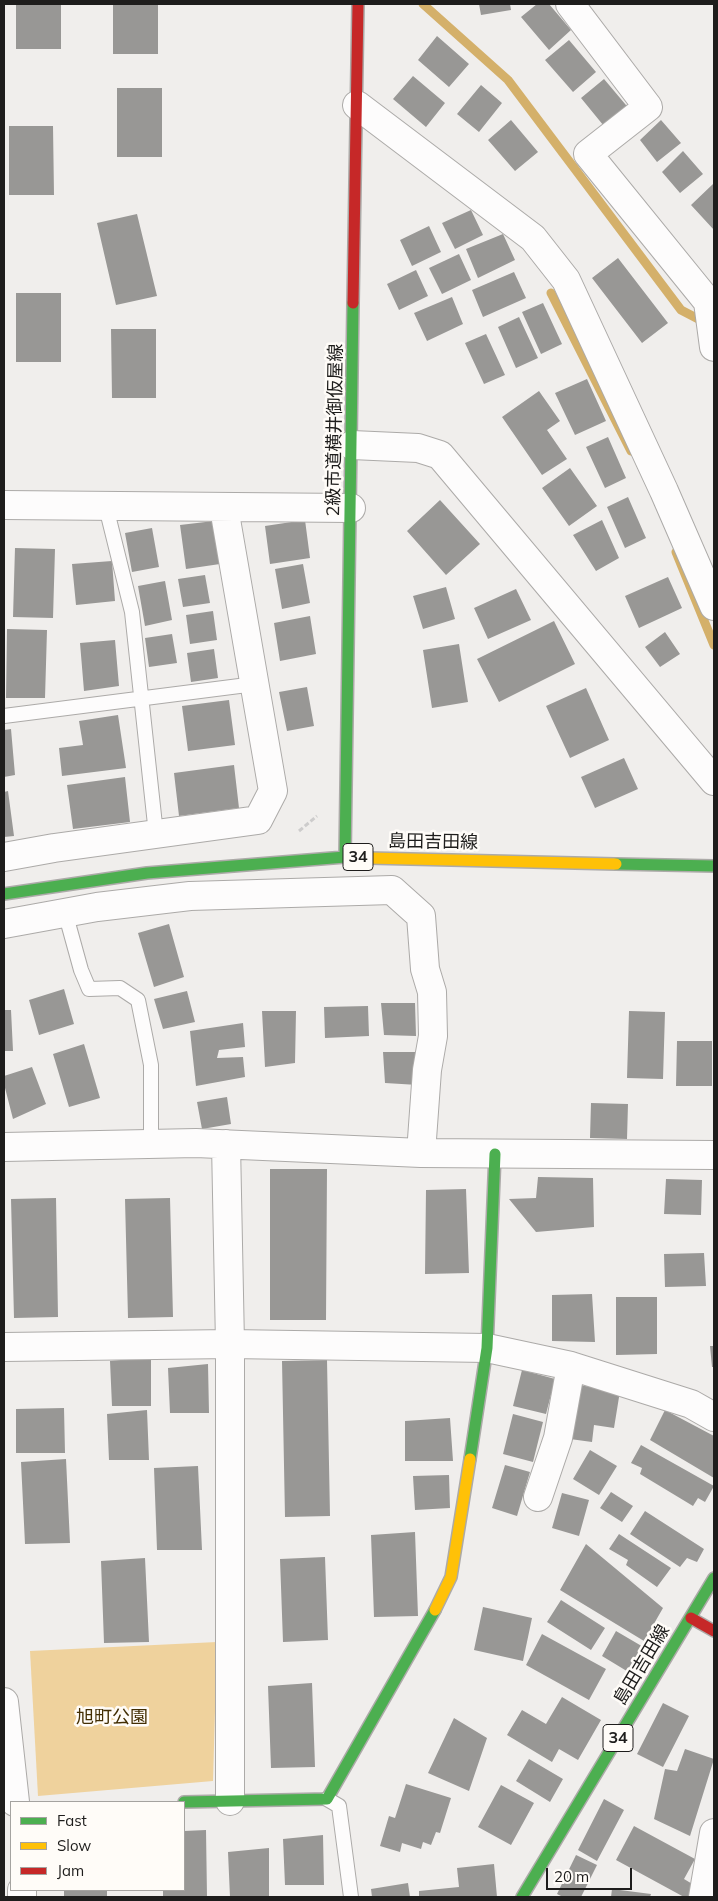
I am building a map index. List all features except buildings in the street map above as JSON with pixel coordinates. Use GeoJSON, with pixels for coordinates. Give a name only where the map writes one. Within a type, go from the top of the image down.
{"type":"FeatureCollection","features":[{"type":"Feature","properties":{"kind":"street","name":"2級市道横井御仮屋線"},"geometry":{"type":"LineString","coordinates":[[345,857],[358,4]]}},
{"type":"Feature","properties":{"kind":"street"},"geometry":{"type":"LineString","coordinates":[[570,4],[648,107],[588,154],[708,302],[714,347]]}},
{"type":"Feature","properties":{"kind":"street"},"geometry":{"type":"LineString","coordinates":[[357,105],[532,238],[566,280],[664,491],[714,606]]}},
{"type":"Feature","properties":{"kind":"street"},"geometry":{"type":"LineString","coordinates":[[352,445],[418,448],[440,455],[714,781]]}},
{"type":"Feature","properties":{"kind":"street"},"geometry":{"type":"LineString","coordinates":[[4,505],[351,508]]}},
{"type":"Feature","properties":{"kind":"street"},"geometry":{"type":"LineString","coordinates":[[4,857],[258,820],[273,792],[224,508]]}},
{"type":"Feature","properties":{"kind":"street","name":"島田吉田線"},"geometry":{"type":"LineString","coordinates":[[4,894],[146,873],[345,857],[714,866]]}},
{"type":"Feature","properties":{"kind":"street"},"geometry":{"type":"LineString","coordinates":[[4,924],[65,912],[190,896],[392,890],[421,916],[425,969],[432,992],[433,1036],[427,1070],[421,1153]]}},
{"type":"Feature","properties":{"kind":"street"},"geometry":{"type":"LineString","coordinates":[[4,1147],[151,1143],[226,1144],[421,1153],[714,1155]]}},
{"type":"Feature","properties":{"kind":"street"},"geometry":{"type":"LineString","coordinates":[[226,1144],[230,1344],[230,1801]]}},
{"type":"Feature","properties":{"kind":"street"},"geometry":{"type":"LineString","coordinates":[[185,1802],[326,1800],[370,1727],[435,1610],[451,1577],[487,1348],[494,1154]]}},
{"type":"Feature","properties":{"kind":"street"},"geometry":{"type":"LineString","coordinates":[[4,1347],[230,1344],[487,1348],[570,1366],[691,1404],[714,1418]]}},
{"type":"Feature","properties":{"kind":"street"},"geometry":{"type":"LineString","coordinates":[[538,1497],[558,1438],[570,1366]]}},
{"type":"Feature","properties":{"kind":"street","name":"島田吉田線"},"geometry":{"type":"LineString","coordinates":[[522,1897],[714,1578]]}},
{"type":"Feature","properties":{"kind":"street"},"geometry":{"type":"LineString","coordinates":[[691,1618],[714,1631]]}},
{"type":"Feature","properties":{"kind":"street"},"geometry":{"type":"LineString","coordinates":[[4,1702],[15,1801]]}},
{"type":"Feature","properties":{"kind":"street"},"geometry":{"type":"LineString","coordinates":[[703,1897],[714,1833]]}},
{"type":"Feature","properties":{"kind":"lane"},"geometry":{"type":"LineString","coordinates":[[106,507],[132,612],[143,698],[156,834]]}},
{"type":"Feature","properties":{"kind":"lane"},"geometry":{"type":"LineString","coordinates":[[4,716],[254,684]]}},
{"type":"Feature","properties":{"kind":"lane"},"geometry":{"type":"LineString","coordinates":[[65,912],[81,970],[89,989],[120,988],[138,1000],[151,1065],[151,1143]]}},
{"type":"Feature","properties":{"kind":"lane"},"geometry":{"type":"LineString","coordinates":[[326,1800],[339,1806],[351,1897]]}},
{"type":"Feature","properties":{"kind":"green space","name":"旭町公園"},"geometry":{"type":"Polygon","coordinates":[[[217,1642],[213,1781],[38,1796],[30,1651],[217,1642]]]}},
{"type":"Feature","properties":{"kind":"waterway"},"geometry":{"type":"LineString","coordinates":[[423,4],[508,80],[681,310],[706,323]]}},
{"type":"Feature","properties":{"kind":"waterway"},"geometry":{"type":"LineString","coordinates":[[551,293],[631,451]]}},
{"type":"Feature","properties":{"kind":"waterway"},"geometry":{"type":"LineString","coordinates":[[676,552],[714,645]]}},
{"type":"Feature","properties":{"kind":"traffic: fast"},"geometry":{"type":"LineString","coordinates":[[345,857],[353,303]]}},
{"type":"Feature","properties":{"kind":"traffic: fast"},"geometry":{"type":"LineString","coordinates":[[4,894],[147,873],[345,857],[369,858]]}},
{"type":"Feature","properties":{"kind":"traffic: fast"},"geometry":{"type":"LineString","coordinates":[[616,864],[714,866]]}},
{"type":"Feature","properties":{"kind":"traffic: fast"},"geometry":{"type":"LineString","coordinates":[[470,1459],[487,1348],[495,1154]]}},
{"type":"Feature","properties":{"kind":"traffic: fast"},"geometry":{"type":"LineString","coordinates":[[522,1897],[714,1578]]}},
{"type":"Feature","properties":{"kind":"traffic: fast"},"geometry":{"type":"LineString","coordinates":[[185,1802],[327,1799],[435,1610]]}},
{"type":"Feature","properties":{"kind":"traffic: slow"},"geometry":{"type":"LineString","coordinates":[[369,858],[616,864]]}},
{"type":"Feature","properties":{"kind":"traffic: slow"},"geometry":{"type":"LineString","coordinates":[[435,1610],[451,1577],[470,1459]]}},
{"type":"Feature","properties":{"kind":"traffic: jam"},"geometry":{"type":"LineString","coordinates":[[353,303],[358,4]]}},
{"type":"Feature","properties":{"kind":"traffic: jam"},"geometry":{"type":"LineString","coordinates":[[691,1618],[714,1631]]}}]}
